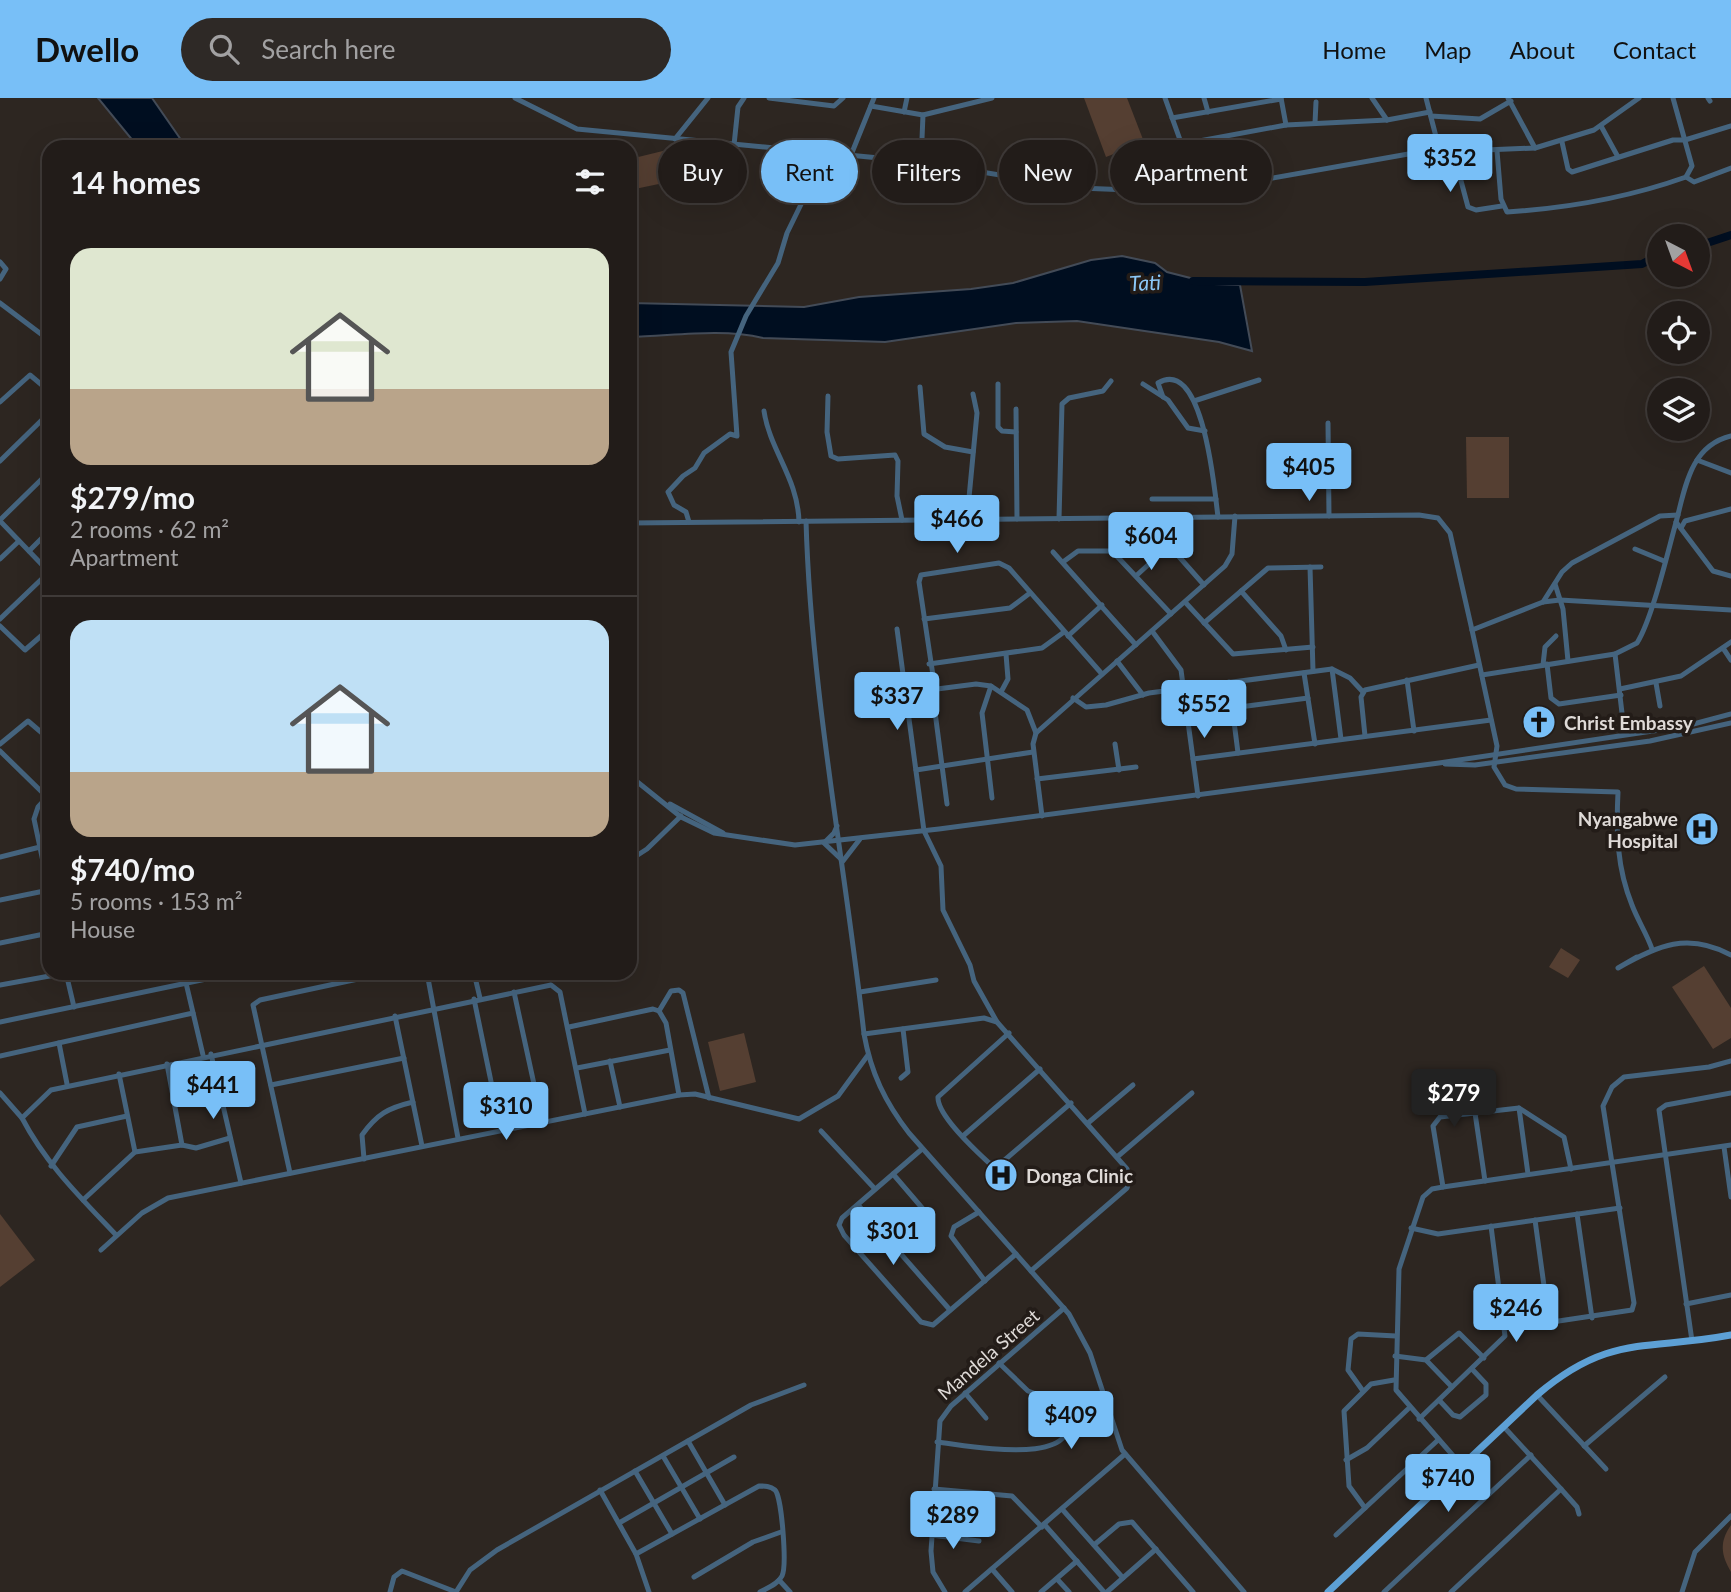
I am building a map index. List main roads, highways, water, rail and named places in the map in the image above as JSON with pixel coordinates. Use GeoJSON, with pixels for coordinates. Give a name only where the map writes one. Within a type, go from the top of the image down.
{"type":"FeatureCollection","features":[{"type":"Feature","properties":{"kind":"main road"},"geometry":{"type":"LineString","coordinates":[[1328,1592],[1538,1395],[1578,1365],[1613,1350],[1644,1343],[1692,1341],[1731,1335]]}},
{"type":"Feature","properties":{"kind":"water"},"geometry":{"type":"Polygon","coordinates":[[[98,98],[152,98],[181,140],[132,140],[98,98]]]}},
{"type":"Feature","properties":{"kind":"water"},"geometry":{"type":"Polygon","coordinates":[[[1122,256],[1155,263],[1167,272],[1214,284],[1240,285],[1252,351],[1219,342],[1077,321],[1016,323],[885,342],[763,338],[730,333],[637,337],[637,303],[804,307],[859,297],[971,289],[1013,283],[1091,260],[1122,256]]]}},
{"type":"Feature","properties":{"kind":"waterway","name":"Tati"},"geometry":{"type":"LineString","coordinates":[[1710,242],[1731,235]]}},
{"type":"Feature","properties":{"kind":"waterway","name":"Tati"},"geometry":{"type":"LineString","coordinates":[[1193,281],[1365,282],[1642,264],[1647,261]]}},
{"type":"Feature","properties":{"kind":"place","name":"Christ Embassy"},"geometry":{"type":"Point","coordinates":[1539,722]}},
{"type":"Feature","properties":{"kind":"place","name":"Nyangabwe Hospital"},"geometry":{"type":"Point","coordinates":[1702,829]}},
{"type":"Feature","properties":{"kind":"place","name":"Donga Clinic"},"geometry":{"type":"Point","coordinates":[1001,1175]}}]}
